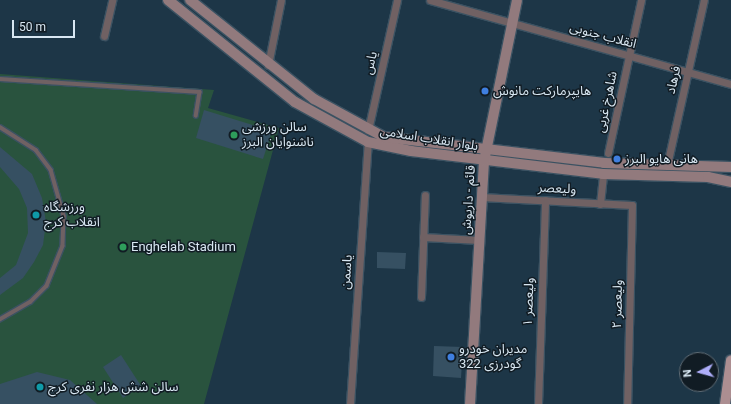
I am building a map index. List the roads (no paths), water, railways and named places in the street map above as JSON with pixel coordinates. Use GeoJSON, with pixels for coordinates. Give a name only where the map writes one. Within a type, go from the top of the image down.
{"type":"FeatureCollection","features":[{"type":"Feature","properties":{"kind":"main road","name":"بلوار انقلاب اسلامی"},"geometry":{"type":"LineString","coordinates":[[168,0],[295,102],[368,142],[484,161],[603,174],[708,177],[731,182]]}},
{"type":"Feature","properties":{"kind":"main road","name":"بلوار انقلاب اسلامی"},"geometry":{"type":"LineString","coordinates":[[190,0],[268,65],[314,99],[368,130],[397,140],[486,150],[667,165],[731,167]]}},
{"type":"Feature","properties":{"kind":"main road","name":"قائم - داریوش"},"geometry":{"type":"LineString","coordinates":[[470,404],[484,161],[517,0]]}},
{"type":"Feature","properties":{"kind":"main road"},"geometry":{"type":"LineString","coordinates":[[368,130],[368,142]]}},
{"type":"Feature","properties":{"kind":"main road"},"geometry":{"type":"LineString","coordinates":[[725,404],[731,360]]}},
{"type":"Feature","properties":{"kind":"street"},"geometry":{"type":"LineString","coordinates":[[104,36],[112,0]]}},
{"type":"Feature","properties":{"kind":"street"},"geometry":{"type":"LineString","coordinates":[[268,65],[281,0]]}},
{"type":"Feature","properties":{"kind":"street","name":"یاس"},"geometry":{"type":"LineString","coordinates":[[368,130],[397,0]]}},
{"type":"Feature","properties":{"kind":"street","name":"انقلاب جنوبی"},"geometry":{"type":"LineString","coordinates":[[430,0],[731,84]]}},
{"type":"Feature","properties":{"kind":"street","name":"شاهرخ غربی"},"geometry":{"type":"LineString","coordinates":[[608,154],[641,0]]}},
{"type":"Feature","properties":{"kind":"street","name":"فرهاد"},"geometry":{"type":"LineString","coordinates":[[667,165],[704,0]]}},
{"type":"Feature","properties":{"kind":"street","name":"یاسمن"},"geometry":{"type":"LineString","coordinates":[[350,404],[368,142]]}},
{"type":"Feature","properties":{"kind":"street"},"geometry":{"type":"LineString","coordinates":[[600,204],[603,174]]}},
{"type":"Feature","properties":{"kind":"street"},"geometry":{"type":"LineString","coordinates":[[421,297],[425,195]]}},
{"type":"Feature","properties":{"kind":"street","name":"ولیعصر"},"geometry":{"type":"LineString","coordinates":[[481,197],[632,205]]}},
{"type":"Feature","properties":{"kind":"street","name":"ولیعصر ۱"},"geometry":{"type":"LineString","coordinates":[[538,404],[545,200]]}},
{"type":"Feature","properties":{"kind":"street","name":"ولیعصر ۲"},"geometry":{"type":"LineString","coordinates":[[627,404],[632,205]]}},
{"type":"Feature","properties":{"kind":"street"},"geometry":{"type":"LineString","coordinates":[[423,237],[479,240]]}},
{"type":"Feature","properties":{"kind":"lane"},"geometry":{"type":"LineString","coordinates":[[0,79],[200,92],[196,116]]}},
{"type":"Feature","properties":{"kind":"lane"},"geometry":{"type":"LineString","coordinates":[[0,127],[36,150],[50,170],[64,216],[63,246],[47,286],[31,302],[0,320]]}},
{"type":"Feature","properties":{"kind":"place","name":"هایپرمارکت مانوش"},"geometry":{"type":"Point","coordinates":[485,91]}},
{"type":"Feature","properties":{"kind":"place","name":"سالن ورزشی ناشنوایان البرز"},"geometry":{"type":"Point","coordinates":[234,135]}},
{"type":"Feature","properties":{"kind":"place","name":"هانی هایو البرز"},"geometry":{"type":"Point","coordinates":[617,159]}},
{"type":"Feature","properties":{"kind":"place","name":"ورزشگاه انقلاب کرج"},"geometry":{"type":"Point","coordinates":[36,215]}},
{"type":"Feature","properties":{"kind":"place","name":"Enghelab Stadium"},"geometry":{"type":"Point","coordinates":[123,247]}},
{"type":"Feature","properties":{"kind":"place","name":"مدیران خودرو گودرزی 322"},"geometry":{"type":"Point","coordinates":[451,357]}},
{"type":"Feature","properties":{"kind":"place","name":"سالن شش هزار نفری کرج"},"geometry":{"type":"Point","coordinates":[40,387]}}]}
